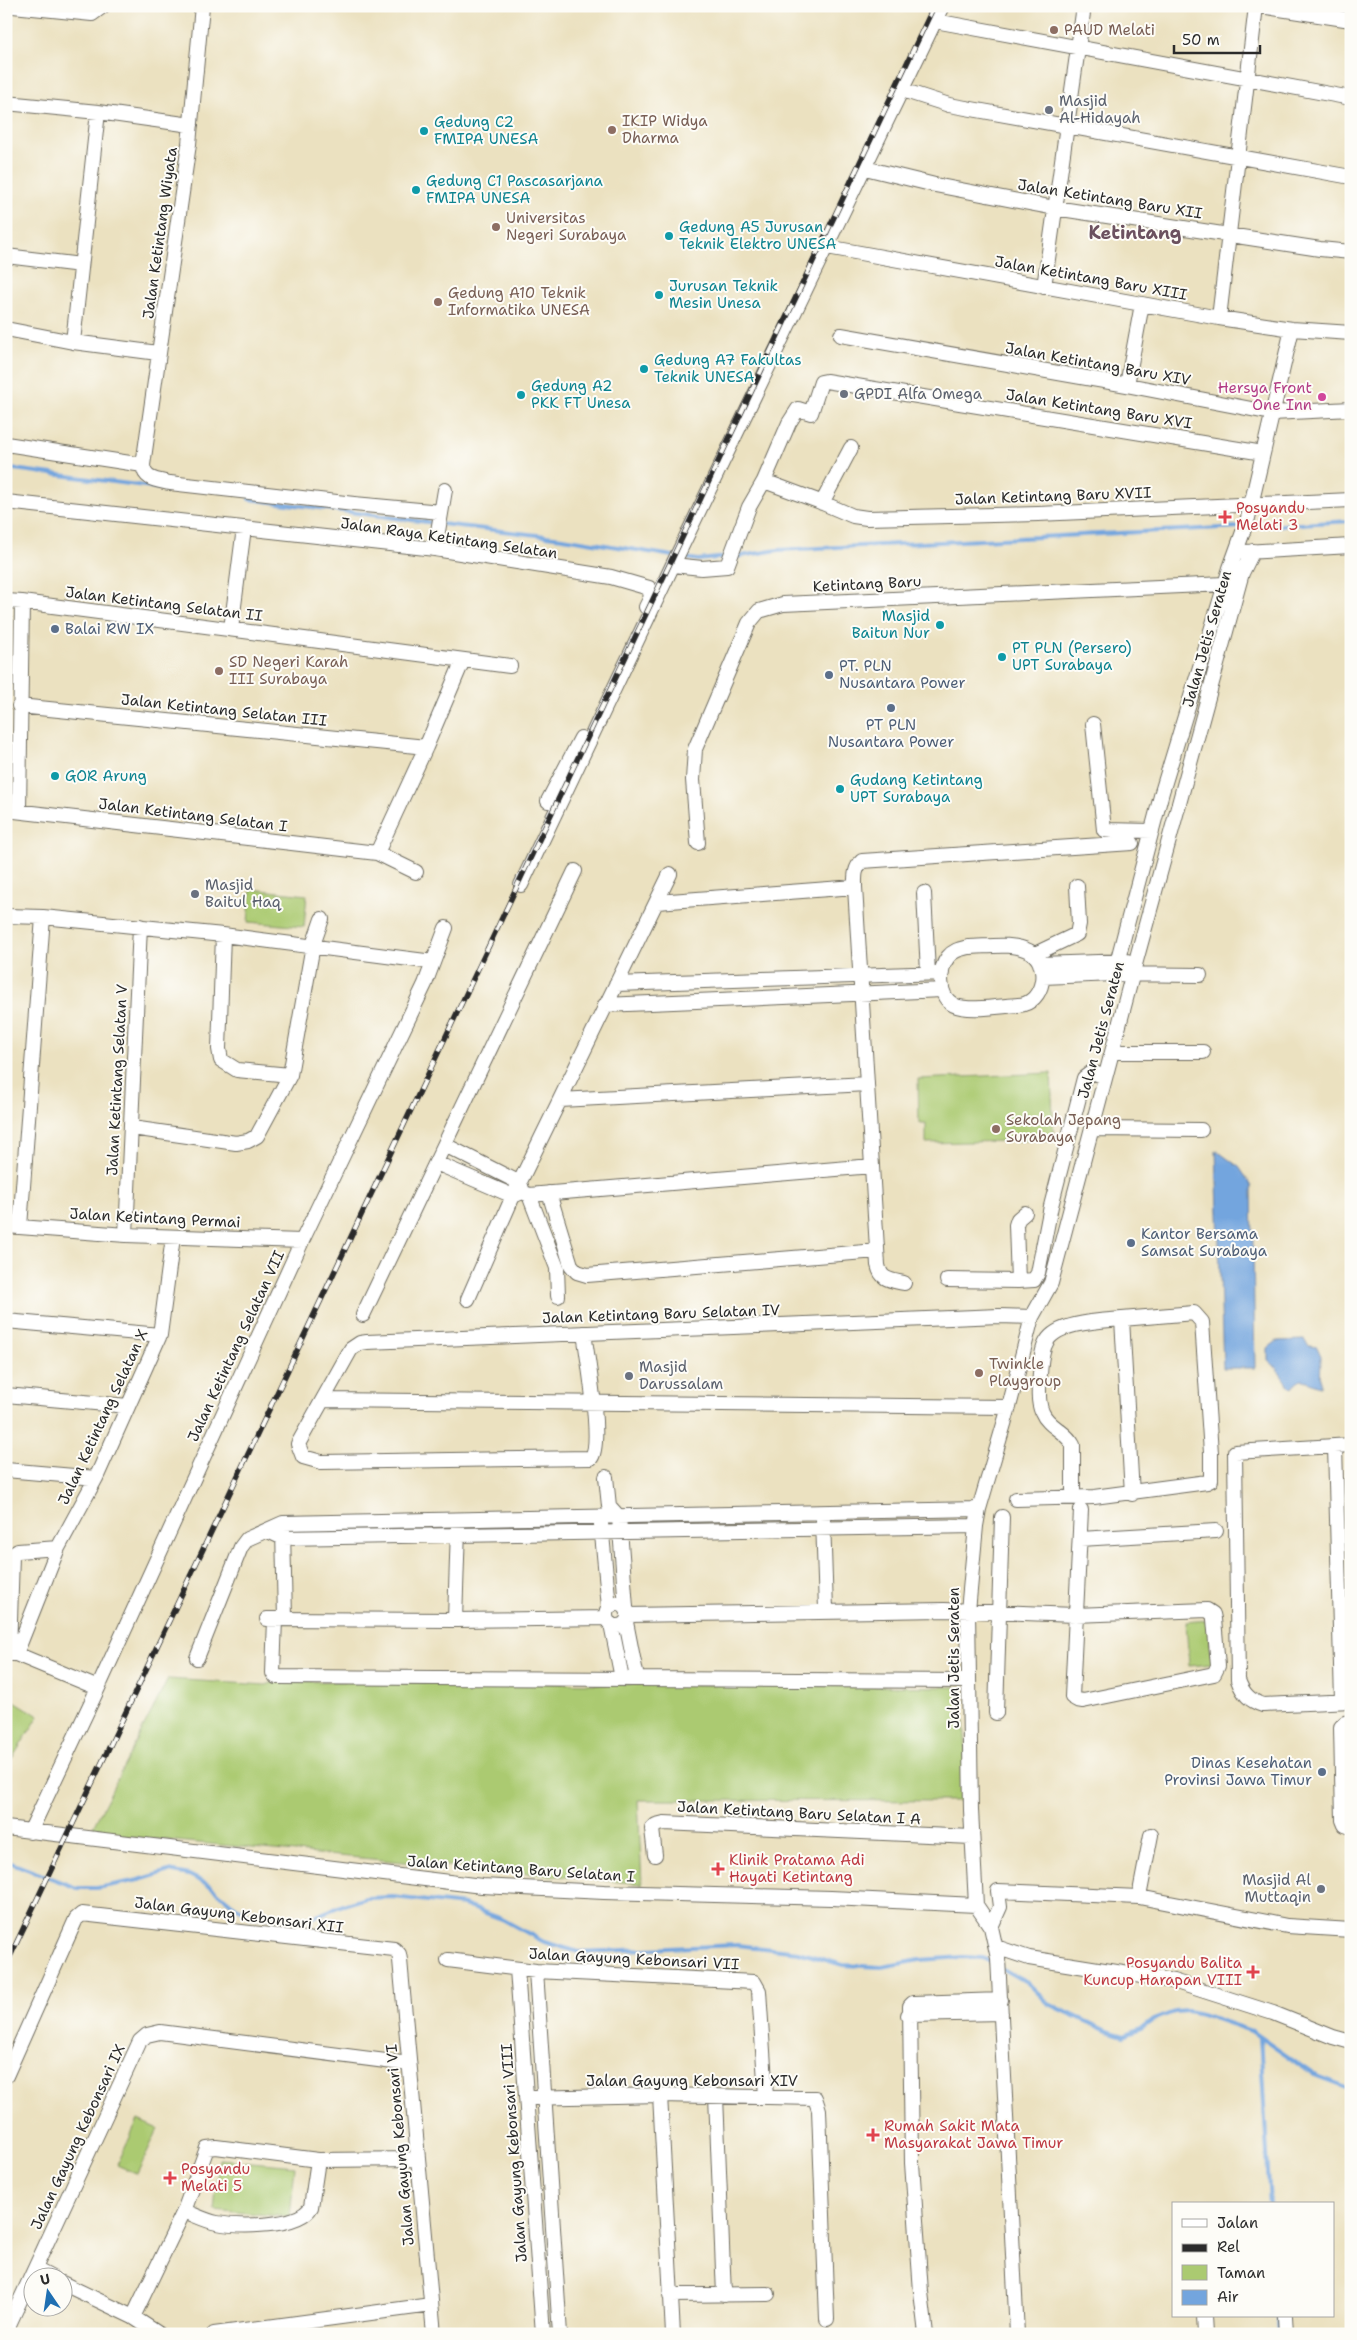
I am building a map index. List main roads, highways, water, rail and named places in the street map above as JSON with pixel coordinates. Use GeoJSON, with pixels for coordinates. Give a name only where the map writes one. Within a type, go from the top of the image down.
{"type":"FeatureCollection","features":[{"type":"Feature","properties":{"kind":"water"},"geometry":{"type":"Polygon","coordinates":[[[1216,1150],[1239,1167],[1252,1186],[1255,1368],[1223,1368],[1216,1150]]]}},
{"type":"Feature","properties":{"kind":"water"},"geometry":{"type":"Polygon","coordinates":[[[1304,1340],[1309,1346],[1317,1347],[1321,1356],[1320,1386],[1302,1380],[1292,1388],[1268,1360],[1268,1348],[1277,1341],[1304,1340]]]}},
{"type":"Feature","properties":{"kind":"waterway"},"geometry":{"type":"LineString","coordinates":[[6,468],[160,488]]}},
{"type":"Feature","properties":{"kind":"waterway"},"geometry":{"type":"LineString","coordinates":[[249,499],[435,523]]}},
{"type":"Feature","properties":{"kind":"waterway"},"geometry":{"type":"LineString","coordinates":[[1248,527],[1351,521]]}},
{"type":"Feature","properties":{"kind":"waterway"},"geometry":{"type":"LineString","coordinates":[[442,524],[563,538],[673,556]]}},
{"type":"Feature","properties":{"kind":"waterway"},"geometry":{"type":"LineString","coordinates":[[735,557],[778,550],[1241,527]]}},
{"type":"Feature","properties":{"kind":"waterway"},"geometry":{"type":"LineString","coordinates":[[680,557],[698,560],[728,557]]}},
{"type":"Feature","properties":{"kind":"waterway"},"geometry":{"type":"LineString","coordinates":[[6,1861],[77,1888],[97,1888],[139,1880],[169,1871],[189,1875],[209,1885],[232,1904],[252,1917],[311,1918],[366,1898],[393,1897],[464,1905],[502,1919],[544,1942],[579,1952],[737,1945],[798,1952],[843,1965],[882,1967],[920,1960],[963,1957],[983,1958],[994,1964]]}},
{"type":"Feature","properties":{"kind":"waterway"},"geometry":{"type":"LineString","coordinates":[[1003,1969],[1029,1984],[1049,2004],[1107,2031],[1124,2036],[1141,2029],[1153,2020],[1174,2012],[1188,2011],[1201,2014],[1251,2031],[1314,2075],[1351,2089]]}},
{"type":"Feature","properties":{"kind":"waterway"},"geometry":{"type":"LineString","coordinates":[[1260,2037],[1270,2202]]}},
{"type":"Feature","properties":{"kind":"waterway"},"geometry":{"type":"LineString","coordinates":[[1277,2318],[1278,2334]]}},
{"type":"Feature","properties":{"kind":"railway"},"geometry":{"type":"LineString","coordinates":[[6,1965],[934,6]]}},
{"type":"Feature","properties":{"kind":"place","name":"PAUD Melati"},"geometry":{"type":"Point","coordinates":[1054,30]}},
{"type":"Feature","properties":{"kind":"place","name":"Masjid Al-Hidayah"},"geometry":{"type":"Point","coordinates":[1049,110]}},
{"type":"Feature","properties":{"kind":"place","name":"IKIP Widya Dharma"},"geometry":{"type":"Point","coordinates":[612,130]}},
{"type":"Feature","properties":{"kind":"place","name":"Gedung C2 FMIPA UNESA"},"geometry":{"type":"Point","coordinates":[424,131]}},
{"type":"Feature","properties":{"kind":"place","name":"Gedung C1 Pascasarjana FMIPA UNESA"},"geometry":{"type":"Point","coordinates":[416,190]}},
{"type":"Feature","properties":{"kind":"place","name":"Universitas Negeri Surabaya"},"geometry":{"type":"Point","coordinates":[496,227]}},
{"type":"Feature","properties":{"kind":"place","name":"Gedung A5 Jurusan Teknik Elektro UNESA"},"geometry":{"type":"Point","coordinates":[669,236]}},
{"type":"Feature","properties":{"kind":"place","name":"Jurusan Teknik Mesin Unesa"},"geometry":{"type":"Point","coordinates":[659,295]}},
{"type":"Feature","properties":{"kind":"place","name":"Gedung A10 Teknik Informatika UNESA"},"geometry":{"type":"Point","coordinates":[438,302]}},
{"type":"Feature","properties":{"kind":"place","name":"Gedung A7 Fakultas Teknik UNESA"},"geometry":{"type":"Point","coordinates":[644,369]}},
{"type":"Feature","properties":{"kind":"place","name":"GPDI Alfa Omega"},"geometry":{"type":"Point","coordinates":[844,394]}},
{"type":"Feature","properties":{"kind":"place","name":"Gedung A2 PKK FT Unesa"},"geometry":{"type":"Point","coordinates":[521,395]}},
{"type":"Feature","properties":{"kind":"place","name":"Hersya Front One Inn"},"geometry":{"type":"Point","coordinates":[1322,397]}},
{"type":"Feature","properties":{"kind":"place","name":"Posyandu Melati 3"},"geometry":{"type":"Point","coordinates":[1225,517]}},
{"type":"Feature","properties":{"kind":"place","name":"Masjid Baitun Nur"},"geometry":{"type":"Point","coordinates":[940,625]}},
{"type":"Feature","properties":{"kind":"place","name":"Balai RW IX"},"geometry":{"type":"Point","coordinates":[55,629]}},
{"type":"Feature","properties":{"kind":"place","name":"PT PLN (Persero) UPT Surabaya"},"geometry":{"type":"Point","coordinates":[1002,657]}},
{"type":"Feature","properties":{"kind":"place","name":"SD Negeri Karah III Surabaya"},"geometry":{"type":"Point","coordinates":[219,671]}},
{"type":"Feature","properties":{"kind":"place","name":"PT. PLN Nusantara Power"},"geometry":{"type":"Point","coordinates":[829,675]}},
{"type":"Feature","properties":{"kind":"place","name":"PT PLN Nusantara Power"},"geometry":{"type":"Point","coordinates":[891,708]}},
{"type":"Feature","properties":{"kind":"place","name":"GOR Arung"},"geometry":{"type":"Point","coordinates":[55,776]}},
{"type":"Feature","properties":{"kind":"place","name":"Gudang Ketintang UPT Surabaya"},"geometry":{"type":"Point","coordinates":[840,789]}},
{"type":"Feature","properties":{"kind":"place","name":"Masjid Baitul Haq"},"geometry":{"type":"Point","coordinates":[195,894]}},
{"type":"Feature","properties":{"kind":"place","name":"Sekolah Jepang Surabaya"},"geometry":{"type":"Point","coordinates":[996,1129]}},
{"type":"Feature","properties":{"kind":"place","name":"Kantor Bersama Samsat Surabaya"},"geometry":{"type":"Point","coordinates":[1131,1243]}},
{"type":"Feature","properties":{"kind":"place","name":"Twinkle Playgroup"},"geometry":{"type":"Point","coordinates":[979,1373]}},
{"type":"Feature","properties":{"kind":"place","name":"Masjid Darussalam"},"geometry":{"type":"Point","coordinates":[629,1376]}},
{"type":"Feature","properties":{"kind":"place","name":"Dinas Kesehatan Provinsi Jawa Timur"},"geometry":{"type":"Point","coordinates":[1322,1772]}},
{"type":"Feature","properties":{"kind":"place","name":"Klinik Pratama Adi Hayati Ketintang"},"geometry":{"type":"Point","coordinates":[718,1869]}},
{"type":"Feature","properties":{"kind":"place","name":"Masjid Al Muttaqin"},"geometry":{"type":"Point","coordinates":[1321,1889]}},
{"type":"Feature","properties":{"kind":"place","name":"Posyandu Balita Kuncup Harapan VIII"},"geometry":{"type":"Point","coordinates":[1253,1972]}},
{"type":"Feature","properties":{"kind":"place","name":"Rumah Sakit Mata Masyarakat Jawa Timur"},"geometry":{"type":"Point","coordinates":[873,2135]}},
{"type":"Feature","properties":{"kind":"place","name":"Posyandu Melati 5"},"geometry":{"type":"Point","coordinates":[170,2178]}},
{"type":"Feature","properties":{"kind":"district","name":"Ketintang"},"geometry":{"type":"Point","coordinates":[1135,233]}}]}
